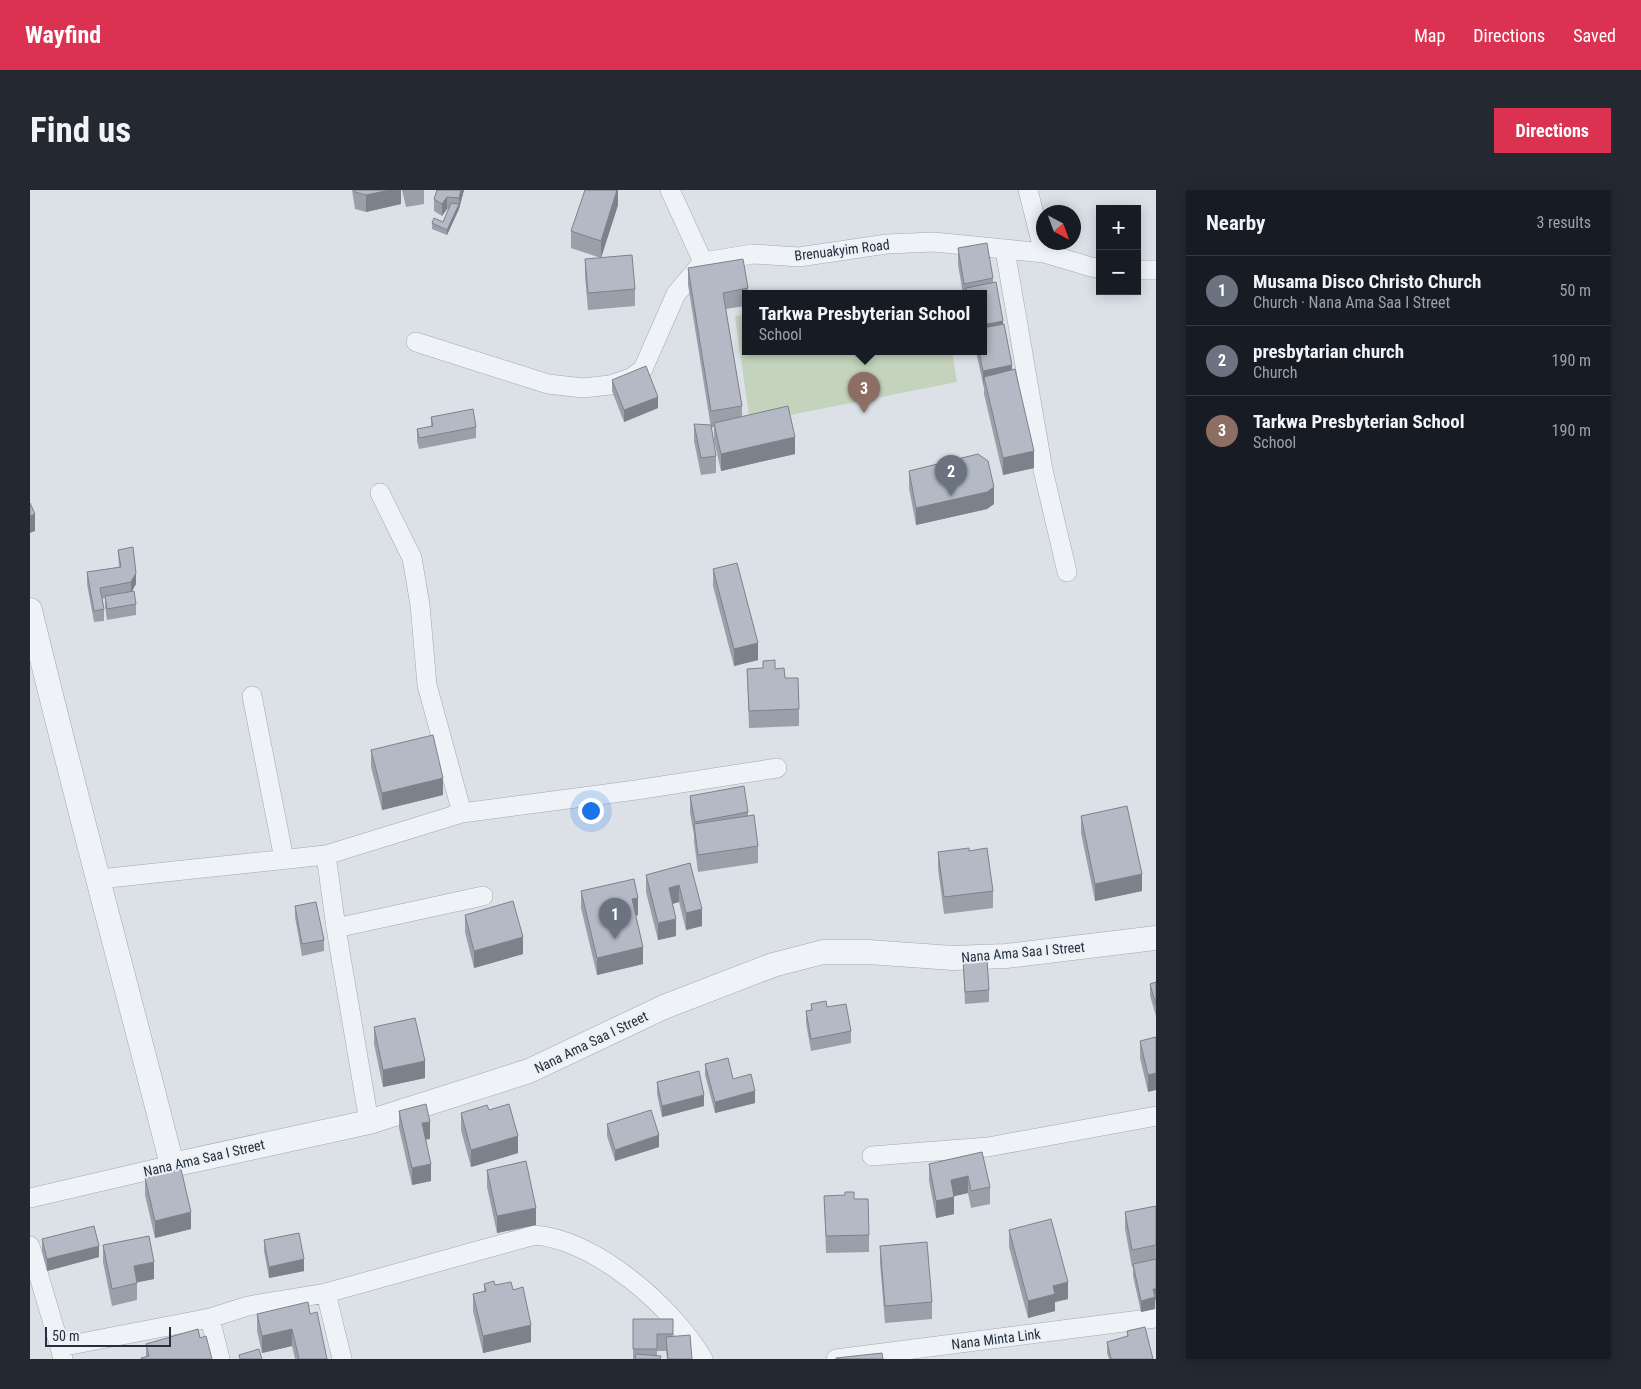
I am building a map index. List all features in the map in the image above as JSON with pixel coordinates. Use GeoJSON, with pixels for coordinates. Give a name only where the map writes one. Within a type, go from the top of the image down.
{"type":"FeatureCollection","features":[{"type":"Feature","properties":{"kind":"street"},"geometry":{"type":"LineString","coordinates":[[416,342],[548,384],[583,388],[610,385],[631,378],[643,369],[676,294],[703,262],[670,190]]}},
{"type":"Feature","properties":{"kind":"street"},"geometry":{"type":"LineString","coordinates":[[1028,190],[1044,253]]}},
{"type":"Feature","properties":{"kind":"street","name":"Brenuakyim Road"},"geometry":{"type":"LineString","coordinates":[[703,262],[752,254],[799,258],[887,244],[934,242],[1044,253],[1096,268]]}},
{"type":"Feature","properties":{"kind":"street"},"geometry":{"type":"LineString","coordinates":[[1005,250],[1043,470],[1067,572]]}},
{"type":"Feature","properties":{"kind":"street"},"geometry":{"type":"LineString","coordinates":[[1141,270],[1156,270]]}},
{"type":"Feature","properties":{"kind":"street"},"geometry":{"type":"LineString","coordinates":[[380,493],[412,558],[420,605],[427,685],[462,813]]}},
{"type":"Feature","properties":{"kind":"street"},"geometry":{"type":"LineString","coordinates":[[30,610],[72,784],[99,879],[172,1165]]}},
{"type":"Feature","properties":{"kind":"street"},"geometry":{"type":"LineString","coordinates":[[252,696],[284,859]]}},
{"type":"Feature","properties":{"kind":"street"},"geometry":{"type":"LineString","coordinates":[[99,879],[326,855],[462,813],[777,768]]}},
{"type":"Feature","properties":{"kind":"street"},"geometry":{"type":"LineString","coordinates":[[326,855],[336,928],[369,1122]]}},
{"type":"Feature","properties":{"kind":"street"},"geometry":{"type":"LineString","coordinates":[[336,928],[483,896]]}},
{"type":"Feature","properties":{"kind":"street","name":"Nana Ama Saa I Street"},"geometry":{"type":"LineString","coordinates":[[30,1198],[369,1122],[529,1072],[664,1007],[773,965],[822,952],[868,952],[953,958],[1006,956],[1156,938]]}},
{"type":"Feature","properties":{"kind":"street"},"geometry":{"type":"LineString","coordinates":[[872,1156],[988,1147],[1156,1116]]}},
{"type":"Feature","properties":{"kind":"street"},"geometry":{"type":"LineString","coordinates":[[30,1246],[62,1353],[210,1318],[248,1306],[326,1293],[534,1236],[550,1237],[567,1242],[603,1261],[632,1280],[662,1306],[692,1340],[703,1359]]}},
{"type":"Feature","properties":{"kind":"street"},"geometry":{"type":"LineString","coordinates":[[326,1293],[342,1359]]}},
{"type":"Feature","properties":{"kind":"street"},"geometry":{"type":"LineString","coordinates":[[210,1318],[220,1359]]}},
{"type":"Feature","properties":{"kind":"street","name":"Nana Minta Link"},"geometry":{"type":"LineString","coordinates":[[836,1359],[1156,1318]]}},
{"type":"Feature","properties":{"kind":"green space"},"geometry":{"type":"Polygon","coordinates":[[[742,315],[742,355],[952,355],[957,382],[750,423],[735,316],[742,315]]]}},
{"type":"Feature","properties":{"kind":"building"},"geometry":{"type":"Polygon","coordinates":[[[355,190],[390,190],[366,195],[355,192],[355,190]]]}},
{"type":"Feature","properties":{"kind":"building"},"geometry":{"type":"Polygon","coordinates":[[[437,190],[461,190],[459,198],[447,197],[442,204],[434,199],[437,190]]]}},
{"type":"Feature","properties":{"kind":"building"},"geometry":{"type":"Polygon","coordinates":[[[585,190],[617,190],[601,241],[571,231],[585,190]]]}},
{"type":"Feature","properties":{"kind":"building"},"geometry":{"type":"Polygon","coordinates":[[[451,203],[459,204],[447,230],[432,223],[434,218],[443,222],[451,203]]]}},
{"type":"Feature","properties":{"kind":"building"},"geometry":{"type":"Polygon","coordinates":[[[987,243],[993,278],[964,284],[958,248],[987,243]]]}},
{"type":"Feature","properties":{"kind":"building"},"geometry":{"type":"Polygon","coordinates":[[[632,255],[635,289],[588,293],[585,259],[632,255]]]}},
{"type":"Feature","properties":{"kind":"building"},"geometry":{"type":"Polygon","coordinates":[[[743,259],[748,288],[723,293],[742,406],[711,411],[688,268],[743,259]]]}},
{"type":"Feature","properties":{"kind":"building"},"geometry":{"type":"Polygon","coordinates":[[[996,282],[1003,321],[987,324],[987,290],[966,290],[966,288],[996,282]]]}},
{"type":"Feature","properties":{"kind":"building"},"geometry":{"type":"Polygon","coordinates":[[[1004,324],[1012,365],[983,371],[980,355],[987,355],[987,327],[1004,324]]]}},
{"type":"Feature","properties":{"kind":"building"},"geometry":{"type":"Polygon","coordinates":[[[646,366],[658,397],[624,410],[612,380],[646,366]]]}},
{"type":"Feature","properties":{"kind":"building"},"geometry":{"type":"Polygon","coordinates":[[[1015,369],[1034,451],[1003,458],[984,377],[1015,369]]]}},
{"type":"Feature","properties":{"kind":"building"},"geometry":{"type":"Polygon","coordinates":[[[788,406],[795,437],[721,454],[714,423],[788,406]]]}},
{"type":"Feature","properties":{"kind":"building"},"geometry":{"type":"Polygon","coordinates":[[[473,409],[476,427],[419,438],[417,429],[433,426],[431,417],[473,409]]]}},
{"type":"Feature","properties":{"kind":"building"},"geometry":{"type":"Polygon","coordinates":[[[694,424],[711,425],[716,456],[701,458],[694,424]]]}},
{"type":"Feature","properties":{"kind":"building"},"geometry":{"type":"Polygon","coordinates":[[[978,454],[988,461],[994,487],[987,492],[916,508],[909,471],[978,454]]]}},
{"type":"Feature","properties":{"kind":"building"},"geometry":{"type":"Polygon","coordinates":[[[30,503],[35,514],[30,516],[30,503]]]}},
{"type":"Feature","properties":{"kind":"building"},"geometry":{"type":"Polygon","coordinates":[[[133,547],[136,573],[131,582],[100,588],[104,609],[94,611],[87,572],[121,567],[118,550],[133,547]]]}},
{"type":"Feature","properties":{"kind":"building"},"geometry":{"type":"Polygon","coordinates":[[[737,563],[758,643],[734,649],[713,569],[737,563]]]}},
{"type":"Feature","properties":{"kind":"building"},"geometry":{"type":"Polygon","coordinates":[[[134,591],[136,604],[107,609],[105,596],[134,591]]]}},
{"type":"Feature","properties":{"kind":"building"},"geometry":{"type":"Polygon","coordinates":[[[775,660],[775,669],[784,668],[785,678],[798,678],[799,709],[749,711],[747,669],[763,668],[763,661],[775,660]]]}},
{"type":"Feature","properties":{"kind":"building"},"geometry":{"type":"Polygon","coordinates":[[[433,735],[443,778],[382,793],[371,750],[433,735]]]}},
{"type":"Feature","properties":{"kind":"building"},"geometry":{"type":"Polygon","coordinates":[[[744,786],[748,812],[695,822],[690,796],[744,786]]]}},
{"type":"Feature","properties":{"kind":"building"},"geometry":{"type":"Polygon","coordinates":[[[1127,806],[1142,874],[1095,884],[1081,816],[1127,806]]]}},
{"type":"Feature","properties":{"kind":"building"},"geometry":{"type":"Polygon","coordinates":[[[754,815],[758,846],[698,855],[694,824],[754,815]]]}},
{"type":"Feature","properties":{"kind":"building"},"geometry":{"type":"Polygon","coordinates":[[[969,848],[969,851],[987,848],[993,891],[944,897],[938,852],[969,848]]]}},
{"type":"Feature","properties":{"kind":"building"},"geometry":{"type":"Polygon","coordinates":[[[690,863],[702,909],[686,913],[679,885],[669,888],[676,919],[658,923],[646,875],[690,863]]]}},
{"type":"Feature","properties":{"kind":"building"},"geometry":{"type":"Polygon","coordinates":[[[634,879],[638,898],[632,899],[643,947],[597,958],[581,891],[634,879]]]}},
{"type":"Feature","properties":{"kind":"building"},"geometry":{"type":"Polygon","coordinates":[[[513,901],[523,937],[474,951],[465,915],[513,901]]]}},
{"type":"Feature","properties":{"kind":"building"},"geometry":{"type":"Polygon","coordinates":[[[316,902],[324,940],[302,944],[295,906],[316,902]]]}},
{"type":"Feature","properties":{"kind":"building"},"geometry":{"type":"Polygon","coordinates":[[[987,959],[989,990],[965,992],[963,960],[987,959]]]}},
{"type":"Feature","properties":{"kind":"building"},"geometry":{"type":"Polygon","coordinates":[[[1156,982],[1156,1005],[1150,984],[1156,982]]]}},
{"type":"Feature","properties":{"kind":"building"},"geometry":{"type":"Polygon","coordinates":[[[826,1001],[827,1007],[846,1004],[851,1031],[811,1039],[806,1011],[812,1010],[811,1004],[826,1001]]]}},
{"type":"Feature","properties":{"kind":"building"},"geometry":{"type":"Polygon","coordinates":[[[415,1018],[425,1061],[383,1070],[374,1027],[415,1018]]]}},
{"type":"Feature","properties":{"kind":"building"},"geometry":{"type":"Polygon","coordinates":[[[1156,1037],[1156,1073],[1148,1075],[1140,1041],[1156,1037]]]}},
{"type":"Feature","properties":{"kind":"building"},"geometry":{"type":"Polygon","coordinates":[[[728,1058],[733,1079],[751,1074],[755,1091],[715,1102],[705,1064],[728,1058]]]}},
{"type":"Feature","properties":{"kind":"building"},"geometry":{"type":"Polygon","coordinates":[[[699,1071],[704,1095],[662,1106],[657,1082],[699,1071]]]}},
{"type":"Feature","properties":{"kind":"building"},"geometry":{"type":"Polygon","coordinates":[[[426,1104],[430,1122],[422,1123],[431,1164],[412,1168],[399,1111],[426,1104]]]}},
{"type":"Feature","properties":{"kind":"building"},"geometry":{"type":"Polygon","coordinates":[[[509,1104],[518,1136],[471,1150],[461,1113],[487,1105],[489,1110],[509,1104]]]}},
{"type":"Feature","properties":{"kind":"building"},"geometry":{"type":"Polygon","coordinates":[[[651,1110],[659,1135],[615,1150],[607,1124],[651,1110]]]}},
{"type":"Feature","properties":{"kind":"building"},"geometry":{"type":"Polygon","coordinates":[[[982,1152],[990,1187],[971,1191],[968,1176],[951,1180],[954,1197],[936,1201],[929,1164],[982,1152]]]}},
{"type":"Feature","properties":{"kind":"building"},"geometry":{"type":"Polygon","coordinates":[[[526,1161],[536,1208],[497,1216],[487,1170],[526,1161]]]}},
{"type":"Feature","properties":{"kind":"building"},"geometry":{"type":"Polygon","coordinates":[[[181,1169],[191,1212],[155,1221],[145,1178],[181,1169]]]}},
{"type":"Feature","properties":{"kind":"building"},"geometry":{"type":"Polygon","coordinates":[[[845,1192],[854,1192],[854,1199],[868,1199],[869,1235],[826,1236],[824,1196],[845,1195],[845,1192]]]}},
{"type":"Feature","properties":{"kind":"building"},"geometry":{"type":"Polygon","coordinates":[[[1156,1206],[1156,1245],[1132,1250],[1125,1212],[1156,1206]]]}},
{"type":"Feature","properties":{"kind":"building"},"geometry":{"type":"Polygon","coordinates":[[[1051,1219],[1068,1282],[1053,1286],[1055,1294],[1028,1301],[1009,1230],[1051,1219]]]}},
{"type":"Feature","properties":{"kind":"building"},"geometry":{"type":"Polygon","coordinates":[[[94,1226],[99,1246],[47,1259],[42,1239],[94,1226]]]}},
{"type":"Feature","properties":{"kind":"building"},"geometry":{"type":"Polygon","coordinates":[[[299,1233],[304,1259],[269,1267],[264,1240],[299,1233]]]}},
{"type":"Feature","properties":{"kind":"building"},"geometry":{"type":"Polygon","coordinates":[[[149,1236],[154,1262],[134,1266],[137,1283],[112,1289],[103,1245],[149,1236]]]}},
{"type":"Feature","properties":{"kind":"building"},"geometry":{"type":"Polygon","coordinates":[[[927,1242],[932,1302],[885,1306],[880,1246],[927,1242]]]}},
{"type":"Feature","properties":{"kind":"building"},"geometry":{"type":"Polygon","coordinates":[[[1156,1259],[1156,1289],[1153,1289],[1155,1297],[1141,1301],[1133,1264],[1156,1259]]]}},
{"type":"Feature","properties":{"kind":"building"},"geometry":{"type":"Polygon","coordinates":[[[494,1281],[495,1285],[511,1282],[513,1290],[523,1287],[531,1325],[483,1336],[473,1294],[486,1291],[484,1284],[494,1281]]]}},
{"type":"Feature","properties":{"kind":"building"},"geometry":{"type":"Polygon","coordinates":[[[308,1302],[310,1314],[317,1312],[327,1359],[299,1359],[292,1329],[262,1336],[257,1314],[308,1302]]]}},
{"type":"Feature","properties":{"kind":"building"},"geometry":{"type":"Polygon","coordinates":[[[633,1319],[673,1319],[673,1334],[657,1334],[657,1349],[633,1349],[633,1319]]]}},
{"type":"Feature","properties":{"kind":"building"},"geometry":{"type":"Polygon","coordinates":[[[1145,1327],[1153,1359],[1111,1359],[1107,1342],[1128,1336],[1127,1331],[1145,1327]]]}},
{"type":"Feature","properties":{"kind":"building"},"geometry":{"type":"Polygon","coordinates":[[[198,1329],[200,1338],[206,1336],[212,1359],[141,1359],[149,1356],[146,1344],[198,1329]]]}},
{"type":"Feature","properties":{"kind":"building"},"geometry":{"type":"Polygon","coordinates":[[[690,1335],[692,1359],[668,1359],[666,1337],[690,1335]]]}},
{"type":"Feature","properties":{"kind":"building"},"geometry":{"type":"Polygon","coordinates":[[[259,1349],[262,1359],[240,1359],[239,1355],[259,1349]]]}},
{"type":"Feature","properties":{"kind":"building"},"geometry":{"type":"Polygon","coordinates":[[[882,1353],[883,1359],[836,1359],[836,1358],[882,1353]]]}},
{"type":"Feature","properties":{"kind":"building"},"geometry":{"type":"Polygon","coordinates":[[[636,1354],[661,1356],[660,1359],[635,1359],[636,1354]]]}},
{"type":"Feature","properties":{"kind":"place","name":"Tarkwa Presbyterian School"},"geometry":{"type":"Point","coordinates":[864,413]}},
{"type":"Feature","properties":{"kind":"place","name":"presbytarian church"},"geometry":{"type":"Point","coordinates":[951,496]}},
{"type":"Feature","properties":{"kind":"place","name":"Musama Disco Christo Church"},"geometry":{"type":"Point","coordinates":[615,939]}}]}
